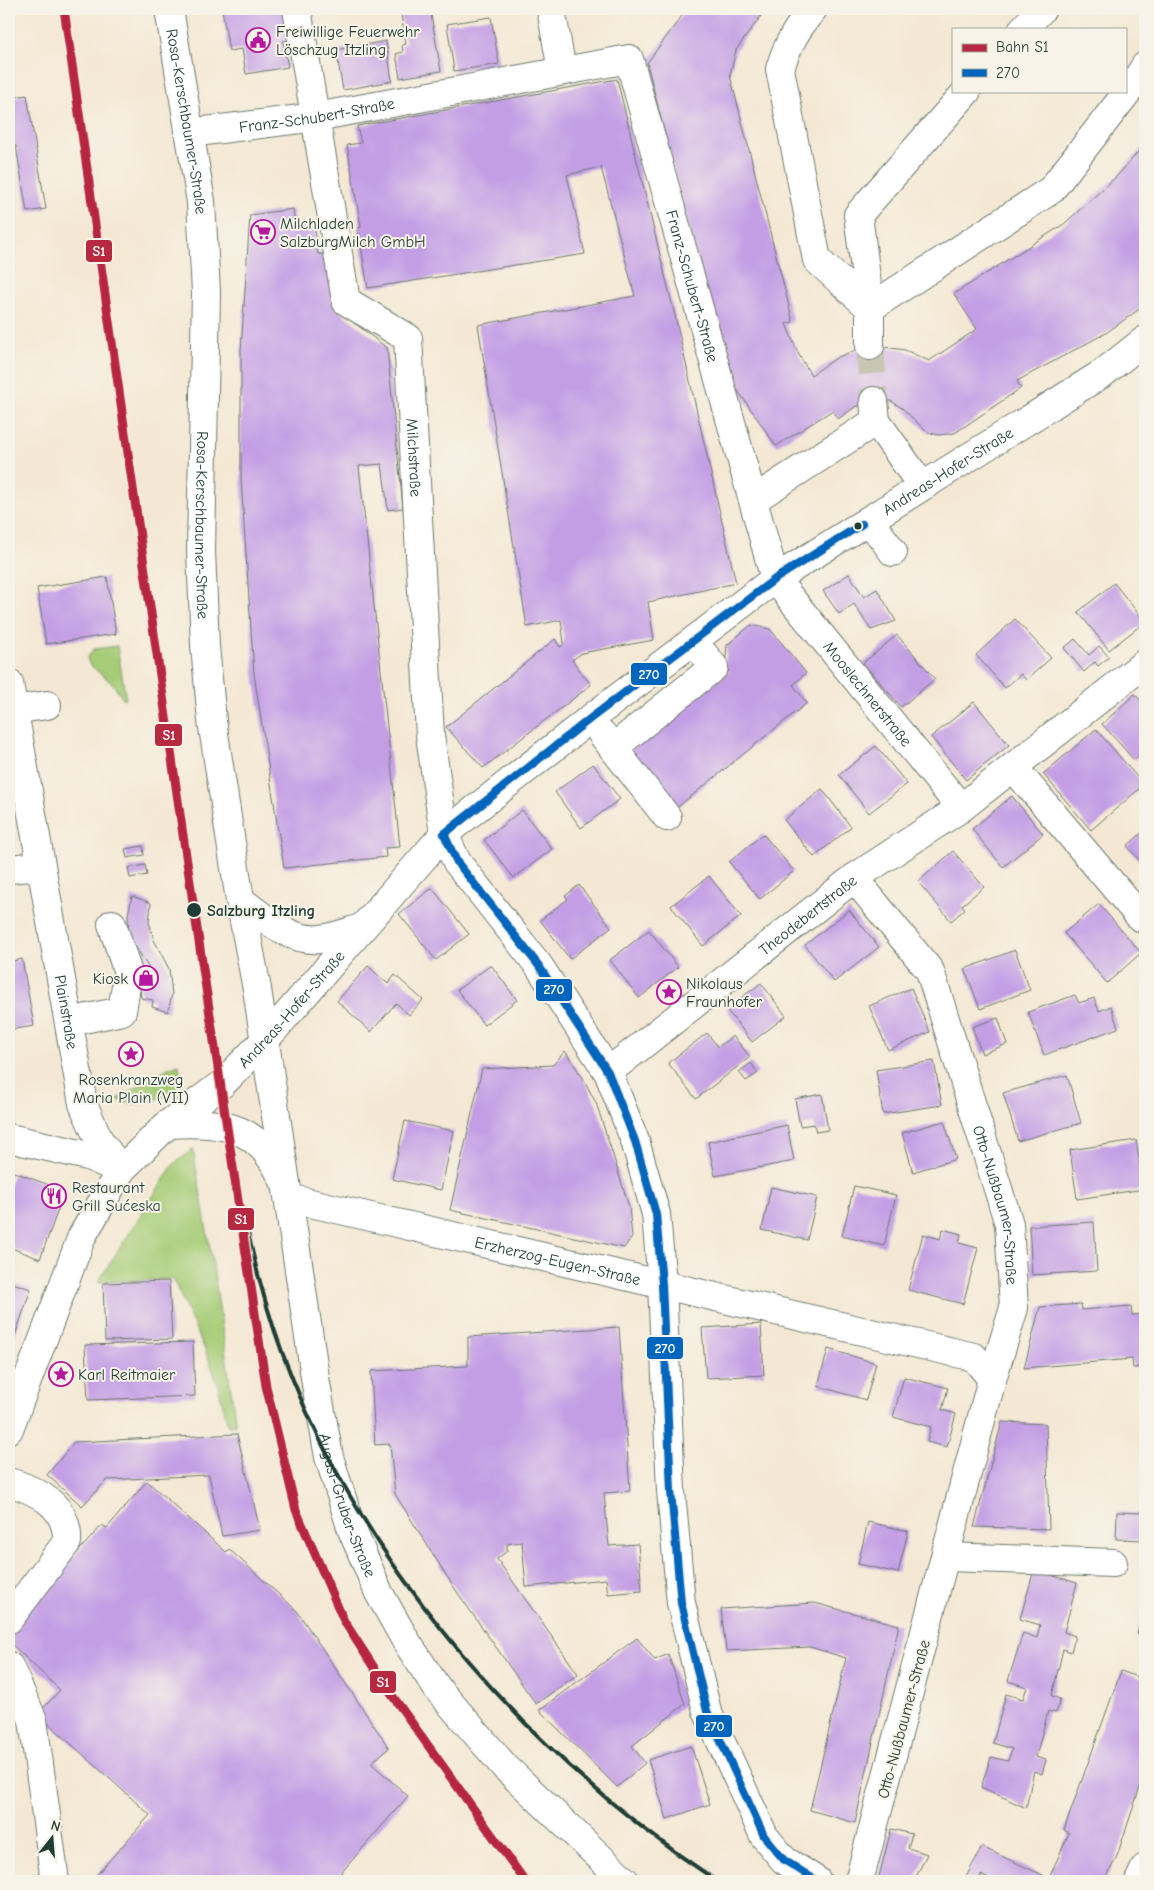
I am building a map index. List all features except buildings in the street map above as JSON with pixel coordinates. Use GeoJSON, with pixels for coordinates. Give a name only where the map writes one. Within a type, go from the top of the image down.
{"type":"FeatureCollection","features":[{"type":"Feature","properties":{"kind":"street","name":"Rosa-Kerschbaumer-Straße"},"geometry":{"type":"LineString","coordinates":[[169,9],[201,202],[206,292],[201,550],[205,646],[212,721],[240,900],[265,1040]]}},
{"type":"Feature","properties":{"kind":"street"},"geometry":{"type":"LineString","coordinates":[[297,9],[316,117]]}},
{"type":"Feature","properties":{"kind":"street"},"geometry":{"type":"LineString","coordinates":[[551,9],[562,71]]}},
{"type":"Feature","properties":{"kind":"street"},"geometry":{"type":"LineString","coordinates":[[813,9],[795,30],[786,48],[780,69],[817,260],[870,308]]}},
{"type":"Feature","properties":{"kind":"street"},"geometry":{"type":"LineString","coordinates":[[1024,28],[1042,9]]}},
{"type":"Feature","properties":{"kind":"street","name":"Franz-Schubert-Straße"},"geometry":{"type":"LineString","coordinates":[[189,133],[316,117],[629,58],[775,580]]}},
{"type":"Feature","properties":{"kind":"street"},"geometry":{"type":"LineString","coordinates":[[870,308],[1051,190],[1145,66]]}},
{"type":"Feature","properties":{"kind":"street"},"geometry":{"type":"LineString","coordinates":[[870,346],[870,308],[858,215],[966,92]]}},
{"type":"Feature","properties":{"kind":"street","name":"Milchstraße"},"geometry":{"type":"LineString","coordinates":[[316,117],[346,301],[408,338],[430,734],[437,801],[444,834]]}},
{"type":"Feature","properties":{"kind":"street","name":"Andreas-Hofer-Straße"},"geometry":{"type":"LineString","coordinates":[[121,1170],[168,1124],[222,1084],[265,1040],[444,834],[591,718],[775,580],[1104,373],[1145,340]]}},
{"type":"Feature","properties":{"kind":"street"},"geometry":{"type":"LineString","coordinates":[[753,500],[875,411],[922,486]]}},
{"type":"Feature","properties":{"kind":"street"},"geometry":{"type":"LineString","coordinates":[[869,520],[893,552]]}},
{"type":"Feature","properties":{"kind":"street","name":"Mooslechnerstraße"},"geometry":{"type":"LineString","coordinates":[[775,580],[961,808]]}},
{"type":"Feature","properties":{"kind":"street"},"geometry":{"type":"LineString","coordinates":[[613,748],[714,667],[694,642]]}},
{"type":"Feature","properties":{"kind":"street","name":"Theodebertstraße"},"geometry":{"type":"LineString","coordinates":[[608,1072],[854,878],[961,808],[1145,663]]}},
{"type":"Feature","properties":{"kind":"street","name":"Plainstraße"},"geometry":{"type":"LineString","coordinates":[[9,683],[83,1104],[99,1140],[121,1170]]}},
{"type":"Feature","properties":{"kind":"street"},"geometry":{"type":"LineString","coordinates":[[14,710],[47,705]]}},
{"type":"Feature","properties":{"kind":"street"},"geometry":{"type":"LineString","coordinates":[[591,718],[667,817]]}},
{"type":"Feature","properties":{"kind":"street"},"geometry":{"type":"LineString","coordinates":[[1013,767],[1140,917],[1145,913]]}},
{"type":"Feature","properties":{"kind":"street"},"geometry":{"type":"LineString","coordinates":[[444,834],[458,862],[539,966],[608,1072],[634,1141],[656,1214],[662,1284],[671,1491],[681,1603],[707,1711],[764,1836],[784,1860],[817,1881]]}},
{"type":"Feature","properties":{"kind":"street"},"geometry":{"type":"LineString","coordinates":[[9,869],[40,866]]}},
{"type":"Feature","properties":{"kind":"street","name":"Otto-Nußbaumer-Straße"},"geometry":{"type":"LineString","coordinates":[[854,878],[930,970],[1009,1224],[1014,1308],[992,1380],[947,1557],[859,1881]]}},
{"type":"Feature","properties":{"kind":"street","name":"Andreas-Hofer-Straße"},"geometry":{"type":"LineString","coordinates":[[240,900],[290,935],[309,940],[322,939],[361,928]]}},
{"type":"Feature","properties":{"kind":"street"},"geometry":{"type":"LineString","coordinates":[[69,1022],[122,1011],[128,974],[112,924]]}},
{"type":"Feature","properties":{"kind":"street","name":"August-Gruber-Straße"},"geometry":{"type":"LineString","coordinates":[[265,1040],[329,1457],[352,1530],[379,1593],[406,1641],[437,1688],[505,1767],[625,1881]]}},
{"type":"Feature","properties":{"kind":"street"},"geometry":{"type":"LineString","coordinates":[[168,1124],[228,1126],[243,1132],[262,1147],[277,1166],[288,1194]]}},
{"type":"Feature","properties":{"kind":"street"},"geometry":{"type":"LineString","coordinates":[[9,1138],[88,1156],[121,1170],[82,1236],[9,1429]]}},
{"type":"Feature","properties":{"kind":"street","name":"Erzherzog-Eugen-Straße"},"geometry":{"type":"LineString","coordinates":[[288,1194],[974,1357],[992,1380]]}},
{"type":"Feature","properties":{"kind":"street"},"geometry":{"type":"LineString","coordinates":[[9,1482],[37,1491],[62,1516],[68,1528],[67,1542],[9,1619]]}},
{"type":"Feature","properties":{"kind":"street"},"geometry":{"type":"LineString","coordinates":[[947,1557],[1113,1562]]}},
{"type":"Feature","properties":{"kind":"street"},"geometry":{"type":"LineString","coordinates":[[9,1666],[32,1720],[55,1881]]}},
{"type":"Feature","properties":{"kind":"street"},"geometry":{"type":"LineString","coordinates":[[1140,1881],[1145,1868]]}},
{"type":"Feature","properties":{"kind":"green space"},"geometry":{"type":"Polygon","coordinates":[[[117,646],[126,699],[123,699],[113,684],[89,664],[87,658],[94,649],[117,646]]]}},
{"type":"Feature","properties":{"kind":"green space"},"geometry":{"type":"Polygon","coordinates":[[[179,1064],[182,1088],[158,1099],[142,1103],[134,1104],[117,1099],[168,1068],[179,1064]]]}},
{"type":"Feature","properties":{"kind":"green space"},"geometry":{"type":"Polygon","coordinates":[[[193,1149],[214,1272],[236,1425],[228,1426],[218,1385],[206,1352],[173,1279],[98,1282],[173,1165],[193,1149]]]}},
{"type":"Feature","properties":{"kind":"tunnel"},"geometry":{"type":"LineString","coordinates":[[870,346],[874,401]]}},
{"type":"Feature","properties":{"kind":"railway"},"geometry":{"type":"LineString","coordinates":[[234,1165],[258,1274],[283,1354],[327,1454],[369,1526],[416,1595],[468,1661],[525,1723],[586,1781],[650,1834],[717,1881]]}},
{"type":"Feature","properties":{"kind":"rail line","name":"S1"},"geometry":{"type":"LineString","coordinates":[[64,9],[185,849],[266,1386],[296,1510],[344,1621],[389,1691],[525,1881]]}},
{"type":"Feature","properties":{"kind":"transit line","name":"270"},"geometry":{"type":"LineString","coordinates":[[444,834],[591,718],[775,579],[862,524]]}},
{"type":"Feature","properties":{"kind":"transit line","name":"270"},"geometry":{"type":"LineString","coordinates":[[444,834],[457,862],[539,966],[608,1072],[635,1141],[656,1214],[662,1284],[671,1491],[681,1603],[707,1711],[764,1836],[784,1860],[817,1881]]}},
{"type":"Feature","properties":{"kind":"place","name":"Freiwillige Feuerwehr Löschzug Itzling"},"geometry":{"type":"Point","coordinates":[258,40]}},
{"type":"Feature","properties":{"kind":"place","name":"Milchladen SalzburgMilch GmbH"},"geometry":{"type":"Point","coordinates":[263,232]}},
{"type":"Feature","properties":{"kind":"place","name":"Salzburg Itzling"},"geometry":{"type":"Point","coordinates":[194,910]}},
{"type":"Feature","properties":{"kind":"place","name":"Kiosk"},"geometry":{"type":"Point","coordinates":[146,978]}},
{"type":"Feature","properties":{"kind":"place","name":"Nikolaus Fraunhofer"},"geometry":{"type":"Point","coordinates":[669,992]}},
{"type":"Feature","properties":{"kind":"place","name":"Rosenkranzweg Maria Plain (VII)"},"geometry":{"type":"Point","coordinates":[131,1054]}},
{"type":"Feature","properties":{"kind":"place","name":"Restaurant Grill Sućeska"},"geometry":{"type":"Point","coordinates":[54,1196]}},
{"type":"Feature","properties":{"kind":"place","name":"Karl Reitmaier"},"geometry":{"type":"Point","coordinates":[61,1374]}}]}
